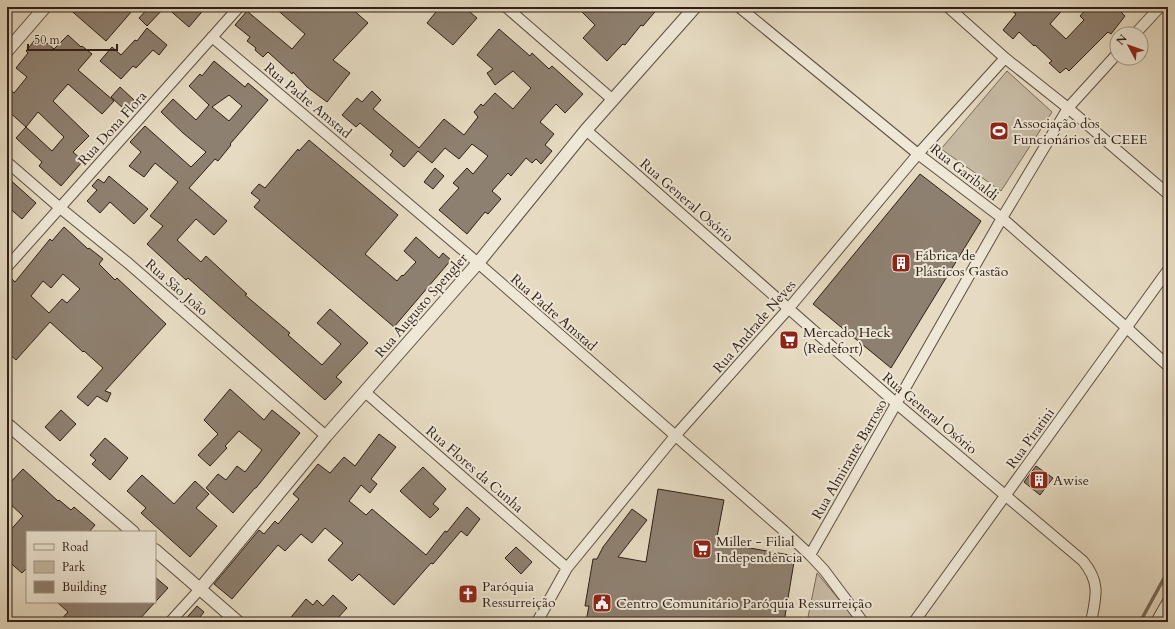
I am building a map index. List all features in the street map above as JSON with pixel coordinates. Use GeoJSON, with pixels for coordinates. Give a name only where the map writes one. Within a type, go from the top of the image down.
{"type":"FeatureCollection","features":[{"type":"Feature","properties":{"kind":"street"},"geometry":{"type":"LineString","coordinates":[[7,51],[45,7]]}},
{"type":"Feature","properties":{"kind":"street","name":"Rua Dona Flora"},"geometry":{"type":"LineString","coordinates":[[7,267],[239,7]]}},
{"type":"Feature","properties":{"kind":"street"},"geometry":{"type":"LineString","coordinates":[[506,7],[613,100]]}},
{"type":"Feature","properties":{"kind":"street","name":"Rua Augusto Spengler"},"geometry":{"type":"LineString","coordinates":[[170,622],[200,589],[326,436],[478,263],[586,130],[694,7]]}},
{"type":"Feature","properties":{"kind":"street","name":"Rua Garibaldi"},"geometry":{"type":"LineString","coordinates":[[739,7],[918,154],[1002,218],[1168,366]]}},
{"type":"Feature","properties":{"kind":"street"},"geometry":{"type":"LineString","coordinates":[[948,7],[1005,58],[1068,108],[1168,194]]}},
{"type":"Feature","properties":{"kind":"street"},"geometry":{"type":"LineString","coordinates":[[1142,26],[1160,7]]}},
{"type":"Feature","properties":{"kind":"street","name":"Rua Padre Amstad"},"geometry":{"type":"LineString","coordinates":[[212,37],[478,263],[810,554],[824,570],[863,622]]}},
{"type":"Feature","properties":{"kind":"street","name":"Rua Andrade Neves"},"geometry":{"type":"LineString","coordinates":[[537,622],[567,568],[675,436],[789,308],[918,154],[1005,58]]}},
{"type":"Feature","properties":{"kind":"street","name":"Rua Almirante Barroso"},"geometry":{"type":"LineString","coordinates":[[810,554],[1002,218],[1068,108],[1109,63]]}},
{"type":"Feature","properties":{"kind":"street","name":"Rua General Osório"},"geometry":{"type":"LineString","coordinates":[[586,130],[897,404],[1006,495],[1082,562],[1093,576],[1096,591],[1090,622]]}},
{"type":"Feature","properties":{"kind":"street","name":"Rua São João"},"geometry":{"type":"LineString","coordinates":[[7,162],[59,207],[128,263],[326,436]]}},
{"type":"Feature","properties":{"kind":"street","name":"Rua Piratini"},"geometry":{"type":"LineString","coordinates":[[914,622],[1168,270]]}},
{"type":"Feature","properties":{"kind":"street","name":"Rua Flores da Cunha"},"geometry":{"type":"LineString","coordinates":[[365,392],[567,568]]}},
{"type":"Feature","properties":{"kind":"street"},"geometry":{"type":"LineString","coordinates":[[7,424],[132,531]]}},
{"type":"Feature","properties":{"kind":"street"},"geometry":{"type":"LineString","coordinates":[[156,551],[238,622]]}},
{"type":"Feature","properties":{"kind":"street"},"geometry":{"type":"LineString","coordinates":[[1156,622],[1168,601]]}},
{"type":"Feature","properties":{"kind":"green space","name":"Associação dos Funcionários da CEEE"},"geometry":{"type":"Polygon","coordinates":[[[1007,71],[1052,112],[1001,191],[941,149],[1007,71]]]}},
{"type":"Feature","properties":{"kind":"green space"},"geometry":{"type":"Polygon","coordinates":[[[817,573],[851,614],[856,622],[807,622],[817,573]]]}},
{"type":"Feature","properties":{"kind":"building"},"geometry":{"type":"Polygon","coordinates":[[[67,7],[128,7],[132,11],[106,41],[67,7]]]}},
{"type":"Feature","properties":{"kind":"building"},"geometry":{"type":"Polygon","coordinates":[[[149,7],[165,7],[147,26],[139,18],[149,7]]]}},
{"type":"Feature","properties":{"kind":"building"},"geometry":{"type":"Polygon","coordinates":[[[166,7],[206,7],[189,27],[166,7]]]}},
{"type":"Feature","properties":{"kind":"building"},"geometry":{"type":"Polygon","coordinates":[[[274,7],[350,7],[368,23],[333,60],[350,73],[327,102],[307,87],[293,72],[292,74],[268,52],[263,57],[255,50],[256,48],[247,41],[250,37],[235,25],[247,11],[292,49],[305,34],[274,7]]]}},
{"type":"Feature","properties":{"kind":"building"},"geometry":{"type":"Polygon","coordinates":[[[440,7],[464,7],[477,18],[453,45],[427,23],[440,7]]]}},
{"type":"Feature","properties":{"kind":"building"},"geometry":{"type":"Polygon","coordinates":[[[577,7],[659,7],[643,26],[641,25],[625,45],[623,44],[607,61],[583,38],[595,25],[577,7]]]}},
{"type":"Feature","properties":{"kind":"building"},"geometry":{"type":"Polygon","coordinates":[[[1006,7],[1065,7],[1050,24],[1066,39],[1084,20],[1080,16],[1088,7],[1126,7],[1121,12],[1125,16],[1117,26],[1109,26],[1109,33],[1069,71],[1066,68],[1060,73],[1049,63],[1052,61],[1019,32],[1013,39],[1003,30],[1016,14],[1006,7]]]}},
{"type":"Feature","properties":{"kind":"building"},"geometry":{"type":"Polygon","coordinates":[[[147,28],[167,45],[159,55],[153,50],[136,68],[133,66],[121,79],[100,61],[112,47],[121,55],[135,40],[137,41],[147,28]]]}},
{"type":"Feature","properties":{"kind":"building"},"geometry":{"type":"Polygon","coordinates":[[[499,29],[530,56],[532,53],[549,69],[552,66],[583,94],[565,113],[556,104],[540,122],[554,134],[545,145],[552,151],[541,164],[536,159],[532,163],[526,158],[511,176],[508,173],[492,191],[501,199],[488,214],[485,212],[467,234],[439,210],[459,188],[453,183],[467,168],[473,174],[488,156],[472,144],[459,159],[445,148],[432,163],[418,151],[404,167],[390,155],[393,151],[360,123],[356,127],[342,115],[357,98],[362,102],[372,91],[381,100],[373,109],[419,148],[444,119],[464,135],[478,117],[474,112],[481,104],[483,106],[495,93],[513,109],[531,88],[513,71],[495,85],[487,73],[493,69],[477,55],[499,29]]]}},
{"type":"Feature","properties":{"kind":"building"},"geometry":{"type":"Polygon","coordinates":[[[68,35],[81,47],[82,46],[92,54],[78,70],[114,101],[102,114],[68,84],[53,101],[89,136],[73,152],[83,161],[61,186],[39,166],[42,162],[16,138],[26,127],[7,110],[7,87],[14,93],[27,77],[16,68],[28,53],[26,51],[38,36],[54,49],[68,35]],[[38,112],[26,127],[52,151],[64,137],[38,112]]]}},
{"type":"Feature","properties":{"kind":"building"},"geometry":{"type":"Polygon","coordinates":[[[214,61],[245,87],[248,83],[268,100],[230,144],[231,145],[218,161],[215,159],[189,188],[227,221],[214,235],[196,219],[177,240],[201,262],[206,256],[247,294],[245,295],[290,333],[288,335],[322,365],[341,344],[317,323],[330,309],[368,343],[336,377],[342,382],[325,400],[188,278],[186,280],[147,244],[163,226],[150,216],[178,182],[155,163],[144,177],[129,166],[141,152],[130,142],[145,126],[191,167],[206,152],[161,112],[173,99],[196,120],[209,105],[189,86],[200,74],[202,76],[214,61]],[[229,95],[212,107],[229,121],[242,106],[229,95]]]}},
{"type":"Feature","properties":{"kind":"building"},"geometry":{"type":"Polygon","coordinates":[[[120,87],[134,100],[125,110],[111,97],[120,87]]]}},
{"type":"Feature","properties":{"kind":"building"},"geometry":{"type":"Polygon","coordinates":[[[309,140],[398,215],[365,254],[397,281],[416,262],[404,251],[416,237],[439,258],[443,253],[451,260],[394,327],[254,207],[260,200],[251,193],[259,184],[265,188],[298,149],[299,151],[309,140]]]}},
{"type":"Feature","properties":{"kind":"building"},"geometry":{"type":"Polygon","coordinates":[[[435,168],[444,176],[433,189],[424,182],[435,168]]]}},
{"type":"Feature","properties":{"kind":"building","name":"Fábrica de Plásticos Gastão"},"geometry":{"type":"Polygon","coordinates":[[[920,174],[981,221],[891,368],[813,304],[920,174]]]}},
{"type":"Feature","properties":{"kind":"building"},"geometry":{"type":"Polygon","coordinates":[[[109,176],[148,209],[134,224],[110,202],[100,213],[87,201],[97,190],[92,186],[98,179],[104,183],[109,176]]]}},
{"type":"Feature","properties":{"kind":"building"},"geometry":{"type":"Polygon","coordinates":[[[7,177],[36,203],[22,219],[7,206],[7,177]]]}},
{"type":"Feature","properties":{"kind":"building"},"geometry":{"type":"Polygon","coordinates":[[[64,227],[88,249],[89,248],[103,259],[99,264],[115,280],[117,278],[166,324],[105,391],[111,393],[107,402],[97,396],[88,406],[77,397],[103,368],[50,322],[16,360],[7,352],[7,285],[12,279],[15,282],[50,239],[52,241],[64,227]],[[63,274],[51,288],[43,281],[31,296],[49,313],[62,299],[67,303],[80,289],[63,274]]]}},
{"type":"Feature","properties":{"kind":"building"},"geometry":{"type":"Polygon","coordinates":[[[230,389],[264,420],[272,410],[300,433],[256,488],[233,513],[206,488],[218,474],[226,480],[237,466],[245,472],[262,450],[239,431],[225,446],[227,448],[210,466],[198,455],[218,434],[204,420],[230,389]]]}},
{"type":"Feature","properties":{"kind":"building"},"geometry":{"type":"Polygon","coordinates":[[[61,410],[76,424],[60,441],[45,427],[61,410]]]}},
{"type":"Feature","properties":{"kind":"building"},"geometry":{"type":"Polygon","coordinates":[[[379,434],[396,447],[371,479],[377,484],[370,493],[361,485],[349,501],[366,515],[372,509],[426,555],[467,507],[480,519],[467,536],[461,531],[433,564],[431,563],[394,605],[359,574],[352,581],[328,560],[343,543],[325,528],[312,543],[301,534],[285,551],[278,545],[232,599],[214,584],[259,530],[264,534],[275,521],[278,524],[299,499],[293,494],[318,464],[330,473],[344,457],[355,466],[379,434]]]}},
{"type":"Feature","properties":{"kind":"building"},"geometry":{"type":"Polygon","coordinates":[[[105,438],[128,458],[110,480],[92,464],[96,460],[90,455],[105,438]]]}},
{"type":"Feature","properties":{"kind":"building","name":"Awise"},"geometry":{"type":"Polygon","coordinates":[[[1036,466],[1053,478],[1040,495],[1024,482],[1036,466]]]}},
{"type":"Feature","properties":{"kind":"building"},"geometry":{"type":"Polygon","coordinates":[[[423,467],[446,489],[433,504],[439,509],[430,518],[400,491],[423,467]]]}},
{"type":"Feature","properties":{"kind":"building"},"geometry":{"type":"Polygon","coordinates":[[[23,469],[58,501],[59,500],[71,510],[74,507],[95,525],[90,531],[26,531],[26,569],[22,573],[7,560],[7,534],[23,516],[7,501],[7,486],[23,469]]]}},
{"type":"Feature","properties":{"kind":"building"},"geometry":{"type":"Polygon","coordinates":[[[142,475],[174,504],[195,481],[209,494],[196,508],[217,526],[190,557],[141,513],[146,508],[127,491],[142,475]]]}},
{"type":"Feature","properties":{"kind":"building","name":"Miller - Filial Independência"},"geometry":{"type":"Polygon","coordinates":[[[658,489],[724,500],[716,542],[795,556],[784,622],[586,621],[589,606],[585,606],[593,559],[597,559],[603,547],[632,509],[647,520],[618,557],[646,562],[658,489]]]}},
{"type":"Feature","properties":{"kind":"building"},"geometry":{"type":"Polygon","coordinates":[[[516,547],[532,562],[521,574],[505,558],[516,547]]]}},
{"type":"Feature","properties":{"kind":"building"},"geometry":{"type":"Polygon","coordinates":[[[156,578],[168,588],[156,601],[156,578]]]}},
{"type":"Feature","properties":{"kind":"building"},"geometry":{"type":"Polygon","coordinates":[[[333,595],[347,608],[334,622],[287,622],[306,599],[313,605],[317,600],[323,606],[333,595]]]}},
{"type":"Feature","properties":{"kind":"building"},"geometry":{"type":"Polygon","coordinates":[[[58,603],[154,603],[137,622],[59,622],[68,612],[58,603]]]}},
{"type":"Feature","properties":{"kind":"building"},"geometry":{"type":"Polygon","coordinates":[[[197,606],[204,612],[196,622],[183,622],[197,606]]]}},
{"type":"Feature","properties":{"kind":"waterway"},"geometry":{"type":"LineString","coordinates":[[1140,622],[1168,571]]}},
{"type":"Feature","properties":{"kind":"place","name":"Associação dos Funcionários da CEEE"},"geometry":{"type":"Point","coordinates":[999,131]}},
{"type":"Feature","properties":{"kind":"place","name":"Fábrica de Plásticos Gastão"},"geometry":{"type":"Point","coordinates":[901,263]}},
{"type":"Feature","properties":{"kind":"place","name":"Mercado Heck (Redefort)"},"geometry":{"type":"Point","coordinates":[789,340]}},
{"type":"Feature","properties":{"kind":"place","name":"Awise"},"geometry":{"type":"Point","coordinates":[1039,480]}},
{"type":"Feature","properties":{"kind":"place","name":"Miller - Filial Independência"},"geometry":{"type":"Point","coordinates":[702,549]}},
{"type":"Feature","properties":{"kind":"place","name":"Paróquia Ressurreição"},"geometry":{"type":"Point","coordinates":[468,594]}},
{"type":"Feature","properties":{"kind":"place","name":"Centro Comunitário Paróquia Ressurreição"},"geometry":{"type":"Point","coordinates":[602,603]}}]}
